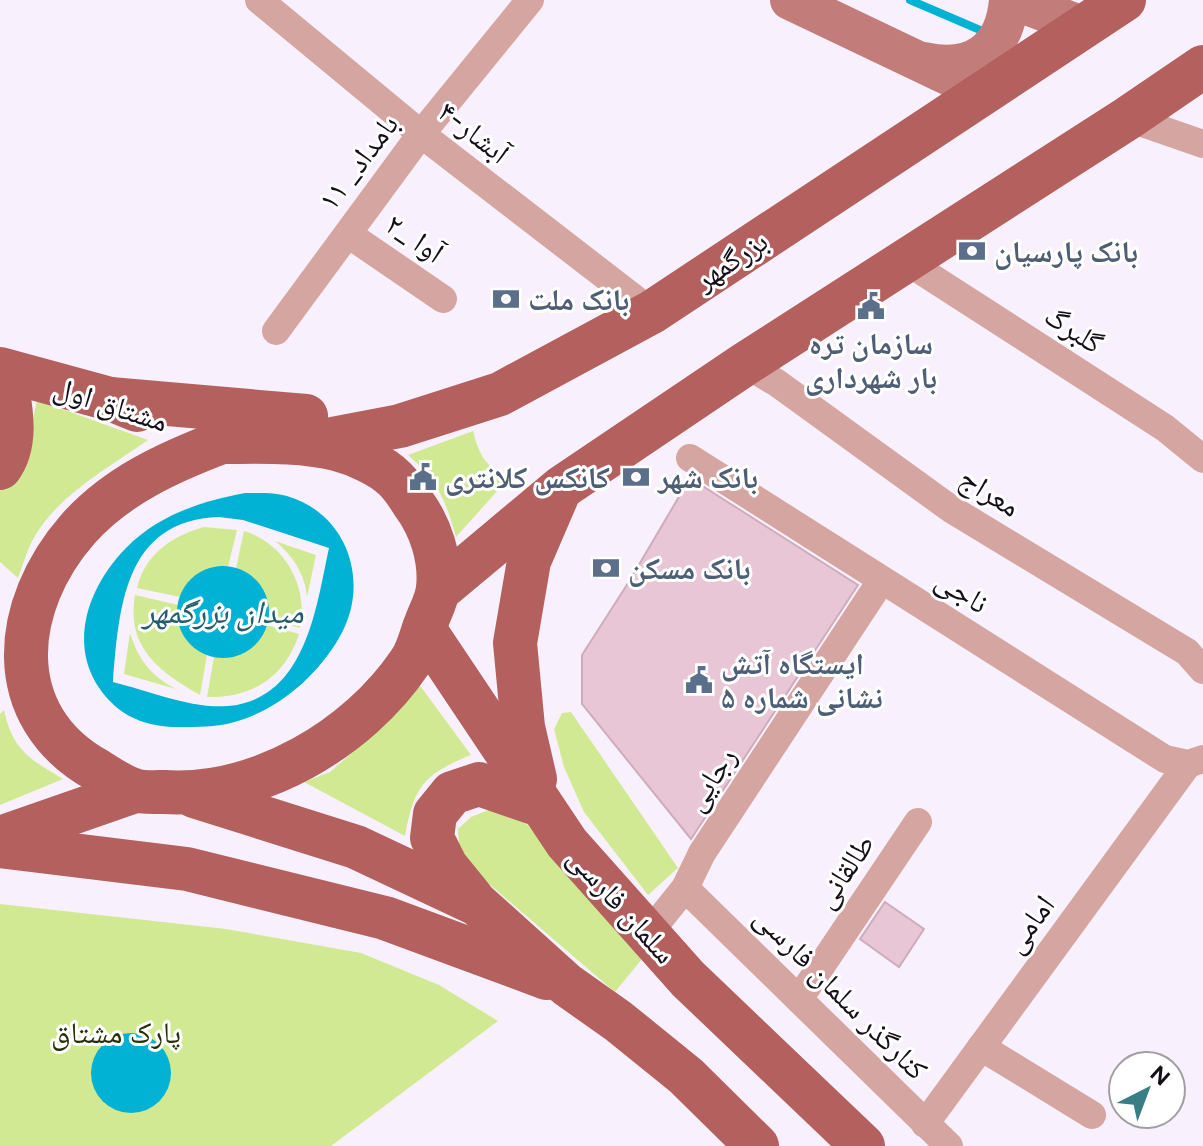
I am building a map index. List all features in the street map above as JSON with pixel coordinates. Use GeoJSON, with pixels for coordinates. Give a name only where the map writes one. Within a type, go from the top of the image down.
{"type":"FeatureCollection","features":[{"type":"Feature","properties":{"kind":"main road","name":"بزرگمهر"},"geometry":{"type":"LineString","coordinates":[[302,445],[400,426],[500,394],[652,312],[1121,1]]}},
{"type":"Feature","properties":{"kind":"main road"},"geometry":{"type":"LineString","coordinates":[[431,610],[561,488],[745,364],[1203,67]]}},
{"type":"Feature","properties":{"kind":"main road"},"geometry":{"type":"LineString","coordinates":[[0,468],[7,458],[13,427],[3,370]]}},
{"type":"Feature","properties":{"kind":"main road","name":"مشتاق اول"},"geometry":{"type":"LineString","coordinates":[[3,370],[110,399],[222,442]]}},
{"type":"Feature","properties":{"kind":"main road"},"geometry":{"type":"LineString","coordinates":[[110,399],[400,426]]}},
{"type":"Feature","properties":{"kind":"main road"},"geometry":{"type":"LineString","coordinates":[[0,838],[135,791],[188,794],[242,784],[293,763],[339,733],[384,696],[413,659],[431,610],[437,556],[422,515],[395,478],[369,462],[337,449],[222,442],[169,462],[120,492],[78,529],[49,571],[14,604],[12,676],[53,739],[88,765],[135,791]]}},
{"type":"Feature","properties":{"kind":"main road"},"geometry":{"type":"LineString","coordinates":[[540,805],[523,727],[515,643],[529,561],[561,488]]}},
{"type":"Feature","properties":{"kind":"main road","name":"سلمان فارسی"},"geometry":{"type":"LineString","coordinates":[[431,610],[540,805],[567,843],[688,979],[863,1146]]}},
{"type":"Feature","properties":{"kind":"main road"},"geometry":{"type":"LineString","coordinates":[[540,805],[479,784],[452,793],[435,814],[432,838],[446,866],[477,904],[567,985],[686,1076],[757,1146]]}},
{"type":"Feature","properties":{"kind":"main road"},"geometry":{"type":"LineString","coordinates":[[188,794],[356,847],[477,904]]}},
{"type":"Feature","properties":{"kind":"main road"},"geometry":{"type":"LineString","coordinates":[[0,846],[202,872],[385,918],[567,985]]}},
{"type":"Feature","properties":{"kind":"street","name":"۴-آبشار"},"geometry":{"type":"LineString","coordinates":[[259,0],[421,134],[652,312]]}},
{"type":"Feature","properties":{"kind":"street","name":"۱۱ _بامداد"},"geometry":{"type":"LineString","coordinates":[[276,331],[421,134],[530,0]]}},
{"type":"Feature","properties":{"kind":"street"},"geometry":{"type":"LineString","coordinates":[[790,0],[983,92]]}},
{"type":"Feature","properties":{"kind":"street"},"geometry":{"type":"LineString","coordinates":[[924,62],[945,67],[966,63],[984,54],[999,38],[1011,0],[1085,27]]}},
{"type":"Feature","properties":{"kind":"street"},"geometry":{"type":"LineString","coordinates":[[1128,118],[1203,144]]}},
{"type":"Feature","properties":{"kind":"street","name":"۲_ آوا"},"geometry":{"type":"LineString","coordinates":[[348,234],[443,299]]}},
{"type":"Feature","properties":{"kind":"street","name":"گلبرگ"},"geometry":{"type":"LineString","coordinates":[[906,261],[1165,428],[1203,459]]}},
{"type":"Feature","properties":{"kind":"street","name":"معراج"},"geometry":{"type":"LineString","coordinates":[[745,364],[777,383],[951,509],[1187,652],[1203,670]]}},
{"type":"Feature","properties":{"kind":"street","name":"ناجی"},"geometry":{"type":"LineString","coordinates":[[690,458],[1165,759],[1196,762]]}},
{"type":"Feature","properties":{"kind":"street","name":"رجایی"},"geometry":{"type":"LineString","coordinates":[[648,934],[685,888],[702,853],[881,581]]}},
{"type":"Feature","properties":{"kind":"street","name":"امامی"},"geometry":{"type":"LineString","coordinates":[[925,1124],[1196,762]]}},
{"type":"Feature","properties":{"kind":"street","name":"طالقانی"},"geometry":{"type":"LineString","coordinates":[[799,999],[918,822]]}},
{"type":"Feature","properties":{"kind":"street","name":"کنارگذر سلمان فارسی"},"geometry":{"type":"LineString","coordinates":[[685,888],[949,1146]]}},
{"type":"Feature","properties":{"kind":"street"},"geometry":{"type":"LineString","coordinates":[[981,1047],[1092,1115]]}},
{"type":"Feature","properties":{"kind":"green space"},"geometry":{"type":"Polygon","coordinates":[[[37,400],[148,440],[83,485],[54,511],[31,543],[18,578],[0,562],[0,491],[25,457],[37,400]]]}},
{"type":"Feature","properties":{"kind":"green space"},"geometry":{"type":"Polygon","coordinates":[[[473,431],[484,460],[508,479],[456,537],[439,492],[408,455],[473,431]]]}},
{"type":"Feature","properties":{"kind":"green space"},"geometry":{"type":"Polygon","coordinates":[[[204,527],[237,530],[228,567],[224,566],[183,590],[180,597],[137,588],[153,556],[171,541],[204,527]]]}},
{"type":"Feature","properties":{"kind":"green space"},"geometry":{"type":"Polygon","coordinates":[[[244,531],[271,545],[290,568],[301,597],[300,628],[268,619],[267,602],[261,588],[236,568],[244,531]]]}},
{"type":"Feature","properties":{"kind":"green space"},"geometry":{"type":"Polygon","coordinates":[[[275,541],[316,555],[307,597],[297,566],[275,541]]]}},
{"type":"Feature","properties":{"kind":"green space"},"geometry":{"type":"Polygon","coordinates":[[[135,595],[178,605],[177,613],[202,653],[207,655],[200,695],[159,667],[141,644],[134,614],[135,595]]]}},
{"type":"Feature","properties":{"kind":"green space"},"geometry":{"type":"Polygon","coordinates":[[[267,625],[299,634],[285,663],[275,674],[252,689],[238,694],[207,697],[214,657],[224,658],[266,629],[267,625]]]}},
{"type":"Feature","properties":{"kind":"green space"},"geometry":{"type":"Polygon","coordinates":[[[130,633],[147,666],[176,689],[124,674],[130,633]]]}},
{"type":"Feature","properties":{"kind":"green space"},"geometry":{"type":"Polygon","coordinates":[[[413,676],[471,755],[442,769],[424,784],[412,805],[405,836],[304,782],[330,772],[362,744],[413,676]]]}},
{"type":"Feature","properties":{"kind":"green space"},"geometry":{"type":"Polygon","coordinates":[[[4,710],[17,744],[40,765],[63,779],[0,805],[0,714],[4,710]]]}},
{"type":"Feature","properties":{"kind":"green space"},"geometry":{"type":"Polygon","coordinates":[[[571,712],[678,868],[648,895],[584,812],[564,767],[554,729],[562,713],[571,712]]]}},
{"type":"Feature","properties":{"kind":"green space"},"geometry":{"type":"Polygon","coordinates":[[[497,807],[528,825],[642,959],[615,992],[460,859],[458,829],[471,817],[497,807]]]}},
{"type":"Feature","properties":{"kind":"green space","name":"پارک مشتاق"},"geometry":{"type":"Polygon","coordinates":[[[0,904],[226,929],[361,953],[439,985],[498,1021],[331,1146],[0,1146],[0,904]]]}},
{"type":"Feature","properties":{"kind":"water"},"geometry":{"type":"Polygon","coordinates":[[[266,493],[287,496],[308,505],[326,518],[348,554],[353,575],[353,596],[348,617],[339,638],[320,665],[296,689],[268,708],[238,721],[214,726],[172,727],[140,721],[112,703],[97,685],[88,665],[84,645],[90,604],[111,565],[139,536],[181,511],[229,496],[266,493]],[[219,517],[187,522],[163,534],[145,551],[124,598],[113,682],[199,705],[228,706],[254,700],[275,687],[291,669],[312,623],[329,548],[243,520],[219,517]]]}},
{"type":"Feature","properties":{"kind":"water","name":"میدان بزرگمهر"},"geometry":{"type":"Polygon","coordinates":[[[223,566],[241,570],[255,580],[265,594],[269,612],[265,630],[255,644],[241,654],[223,658],[205,654],[191,644],[181,630],[177,612],[181,594],[191,580],[205,570],[223,566]]]}},
{"type":"Feature","properties":{"kind":"water"},"geometry":{"type":"Polygon","coordinates":[[[131,1033],[146,1036],[159,1045],[168,1058],[171,1073],[168,1088],[159,1101],[146,1110],[131,1113],[116,1110],[103,1101],[94,1088],[91,1073],[94,1058],[103,1045],[116,1036],[131,1033]]]}},
{"type":"Feature","properties":{"kind":"building","name":"ایستگاه آتش نشانی شماره ۵"},"geometry":{"type":"Polygon","coordinates":[[[690,478],[858,585],[691,839],[582,704],[582,655],[690,478]]]}},
{"type":"Feature","properties":{"kind":"building"},"geometry":{"type":"Polygon","coordinates":[[[885,902],[924,929],[899,967],[860,939],[885,902]]]}},
{"type":"Feature","properties":{"kind":"waterway"},"geometry":{"type":"LineString","coordinates":[[910,0],[980,30]]}},
{"type":"Feature","properties":{"kind":"place","name":"بانک پارسیان"},"geometry":{"type":"Point","coordinates":[972,251]}},
{"type":"Feature","properties":{"kind":"place","name":"بانک ملت"},"geometry":{"type":"Point","coordinates":[506,299]}},
{"type":"Feature","properties":{"kind":"place","name":"سازمان تره بار شهرداری"},"geometry":{"type":"Point","coordinates":[871,306]}},
{"type":"Feature","properties":{"kind":"place","name":"کانکس کلانتری"},"geometry":{"type":"Point","coordinates":[423,477]}},
{"type":"Feature","properties":{"kind":"place","name":"بانک شهر"},"geometry":{"type":"Point","coordinates":[636,477]}},
{"type":"Feature","properties":{"kind":"place","name":"بانک مسکن"},"geometry":{"type":"Point","coordinates":[606,568]}},
{"type":"Feature","properties":{"kind":"place","name":"ایستگاه آتش نشانی شماره ۵"},"geometry":{"type":"Point","coordinates":[699,680]}}]}
